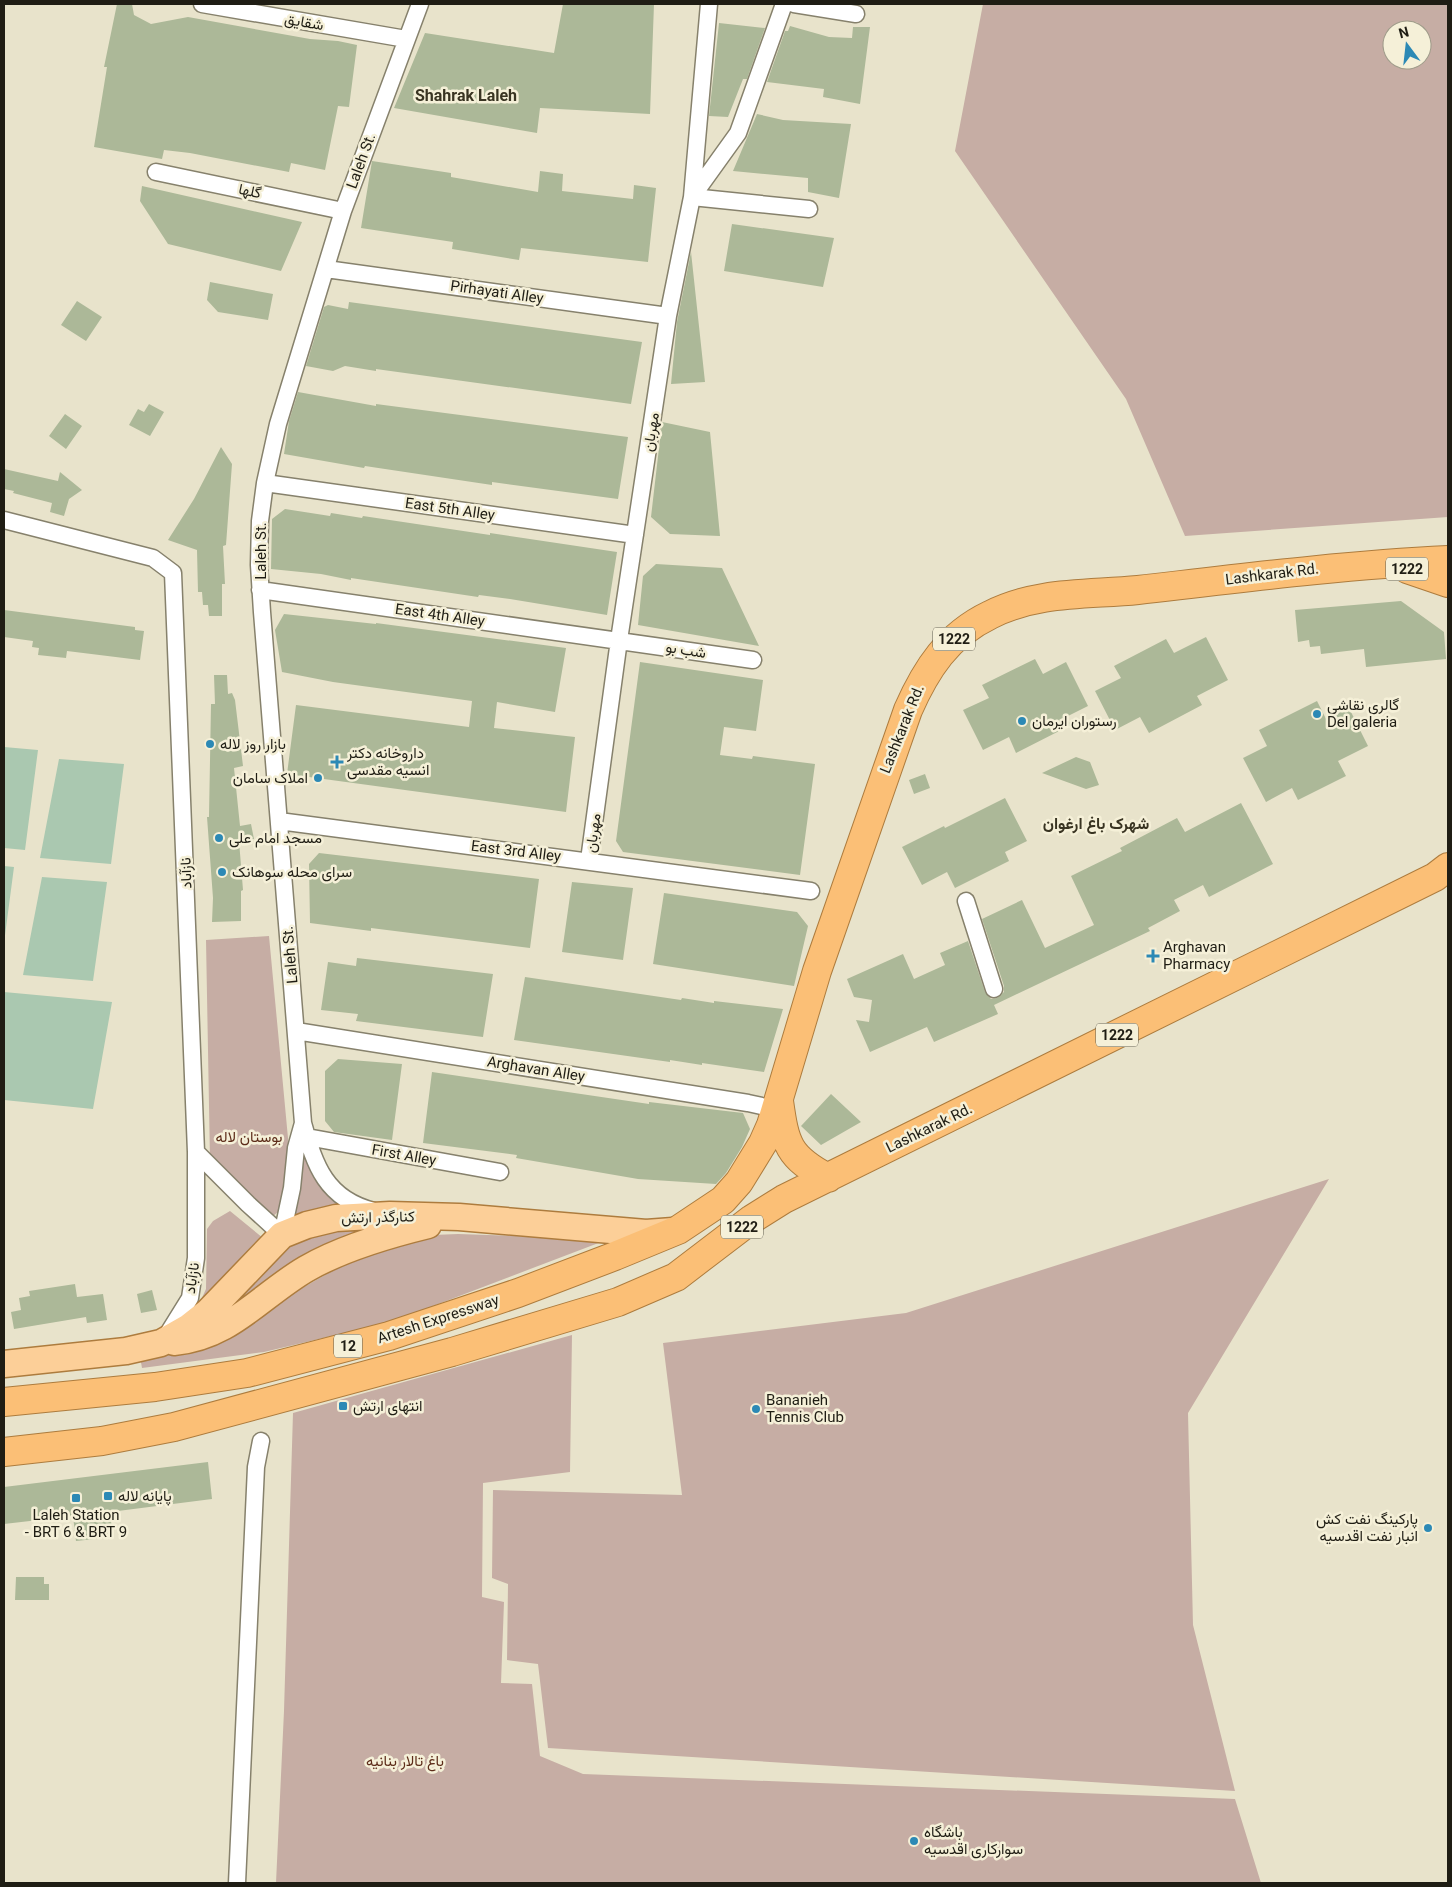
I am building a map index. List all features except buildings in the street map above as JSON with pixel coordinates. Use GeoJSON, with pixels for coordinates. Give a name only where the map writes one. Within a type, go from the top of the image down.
{"type":"FeatureCollection","features":[{"type":"Feature","properties":{"kind":"highway","name":"Lashkarak Rd."},"geometry":{"type":"LineString","coordinates":[[777,1103],[816,971],[908,710],[926,671],[949,644],[968,628],[1012,605],[1042,597],[1145,589],[1364,564],[1448,560]]}},
{"type":"Feature","properties":{"kind":"highway","name":"1222"},"geometry":{"type":"LineString","coordinates":[[1364,564],[1411,570],[1448,583]]}},
{"type":"Feature","properties":{"kind":"highway","name":"Lashkarak Rd."},"geometry":{"type":"LineString","coordinates":[[703,1258],[752,1219],[784,1199],[1435,877],[1448,867]]}},
{"type":"Feature","properties":{"kind":"highway","name":"1222"},"geometry":{"type":"LineString","coordinates":[[777,1103],[785,1134],[792,1149],[805,1166],[828,1178]]}},
{"type":"Feature","properties":{"kind":"highway","name":"1222"},"geometry":{"type":"LineString","coordinates":[[678,1230],[722,1200],[739,1182],[763,1143],[777,1103]]}},
{"type":"Feature","properties":{"kind":"highway"},"geometry":{"type":"LineString","coordinates":[[678,1230],[703,1258]]}},
{"type":"Feature","properties":{"kind":"highway","name":"Artesh Expressway"},"geometry":{"type":"LineString","coordinates":[[4,1402],[156,1387],[246,1373],[389,1336],[518,1293],[678,1230]]}},
{"type":"Feature","properties":{"kind":"highway","name":"12"},"geometry":{"type":"LineString","coordinates":[[4,1452],[143,1434],[315,1391],[618,1302],[676,1277],[703,1258]]}},
{"type":"Feature","properties":{"kind":"main road","name":"کنارگذر ارتش"},"geometry":{"type":"LineString","coordinates":[[4,1364],[126,1351],[161,1344],[189,1327],[208,1312],[282,1235],[307,1225],[336,1218],[390,1215],[460,1217],[646,1233],[678,1230]]}},
{"type":"Feature","properties":{"kind":"main road"},"geometry":{"type":"LineString","coordinates":[[161,1344],[188,1341],[211,1335],[230,1324],[292,1278],[335,1255],[400,1232],[460,1217]]}},
{"type":"Feature","properties":{"kind":"street","name":"شقایق"},"geometry":{"type":"LineString","coordinates":[[202,4],[406,40]]}},
{"type":"Feature","properties":{"kind":"street","name":"Laleh St."},"geometry":{"type":"LineString","coordinates":[[390,1215],[359,1207],[344,1200],[331,1188],[316,1163],[305,1130],[260,590],[259,543],[265,482],[286,395],[343,211],[420,4]]}},
{"type":"Feature","properties":{"kind":"street","name":"مهربان"},"geometry":{"type":"LineString","coordinates":[[589,860],[619,640],[668,316],[692,197],[709,4]]}},
{"type":"Feature","properties":{"kind":"street"},"geometry":{"type":"LineString","coordinates":[[784,4],[738,133],[692,197],[809,209]]}},
{"type":"Feature","properties":{"kind":"street"},"geometry":{"type":"LineString","coordinates":[[794,4],[856,14]]}},
{"type":"Feature","properties":{"kind":"street","name":"گلها"},"geometry":{"type":"LineString","coordinates":[[156,172],[343,211]]}},
{"type":"Feature","properties":{"kind":"street","name":"Pirhayati Alley"},"geometry":{"type":"LineString","coordinates":[[326,268],[668,316]]}},
{"type":"Feature","properties":{"kind":"street","name":"East 5th Alley"},"geometry":{"type":"LineString","coordinates":[[265,482],[635,535]]}},
{"type":"Feature","properties":{"kind":"street","name":"نازآباد"},"geometry":{"type":"LineString","coordinates":[[4,520],[153,558],[173,573],[196,1152],[194,1286],[184,1311],[161,1344]]}},
{"type":"Feature","properties":{"kind":"street","name":"East 4th Alley"},"geometry":{"type":"LineString","coordinates":[[260,590],[619,640]]}},
{"type":"Feature","properties":{"kind":"street","name":"شب بو"},"geometry":{"type":"LineString","coordinates":[[619,640],[752,660]]}},
{"type":"Feature","properties":{"kind":"street","name":"East 3rd Alley"},"geometry":{"type":"LineString","coordinates":[[279,821],[589,860],[811,891]]}},
{"type":"Feature","properties":{"kind":"street"},"geometry":{"type":"LineString","coordinates":[[966,901],[994,988]]}},
{"type":"Feature","properties":{"kind":"street","name":"Arghavan Alley"},"geometry":{"type":"LineString","coordinates":[[296,1031],[748,1103],[777,1103]]}},
{"type":"Feature","properties":{"kind":"street","name":"Laleh St."},"geometry":{"type":"LineString","coordinates":[[282,1235],[292,1188],[296,1148],[305,1130]]}},
{"type":"Feature","properties":{"kind":"street","name":"First Alley"},"geometry":{"type":"LineString","coordinates":[[305,1130],[500,1172]]}},
{"type":"Feature","properties":{"kind":"street"},"geometry":{"type":"LineString","coordinates":[[196,1152],[282,1235]]}},
{"type":"Feature","properties":{"kind":"street"},"geometry":{"type":"LineString","coordinates":[[237,1883],[247,1624],[256,1467],[261,1441]]}},
{"type":"Feature","properties":{"kind":"green space"},"geometry":{"type":"Polygon","coordinates":[[[983,4],[1448,4],[1448,517],[1185,536],[1126,399],[955,151],[983,4]]]}},
{"type":"Feature","properties":{"kind":"green space","name":"بوستان لاله"},"geometry":{"type":"Polygon","coordinates":[[[269,936],[288,1138],[287,1179],[279,1211],[271,1218],[210,1160],[206,940],[269,936]]]}},
{"type":"Feature","properties":{"kind":"green space"},"geometry":{"type":"Polygon","coordinates":[[[304,1143],[315,1171],[324,1187],[345,1208],[292,1222],[300,1195],[304,1143]]]}},
{"type":"Feature","properties":{"kind":"green space"},"geometry":{"type":"Polygon","coordinates":[[[1329,1179],[1188,1413],[1193,1625],[1235,1791],[548,1748],[538,1664],[507,1660],[508,1584],[492,1578],[493,1490],[682,1495],[663,1343],[906,1313],[1329,1179]]]}},
{"type":"Feature","properties":{"kind":"green space"},"geometry":{"type":"Polygon","coordinates":[[[230,1211],[263,1238],[204,1304],[201,1300],[206,1289],[207,1229],[213,1221],[230,1211]]]}},
{"type":"Feature","properties":{"kind":"green space"},"geometry":{"type":"Polygon","coordinates":[[[407,1221],[309,1255],[271,1276],[217,1316],[291,1244],[330,1228],[407,1221]]]}},
{"type":"Feature","properties":{"kind":"green space"},"geometry":{"type":"Polygon","coordinates":[[[458,1234],[609,1239],[391,1322],[264,1352],[142,1368],[140,1357],[199,1350],[219,1344],[238,1333],[297,1291],[332,1271],[394,1243],[433,1235],[458,1234]]]}},
{"type":"Feature","properties":{"kind":"green space","name":"باغ تالار بنانیه"},"geometry":{"type":"Polygon","coordinates":[[[572,1335],[570,1472],[483,1483],[482,1597],[504,1602],[501,1683],[532,1684],[540,1756],[583,1774],[1235,1799],[1261,1883],[276,1883],[284,1711],[293,1413],[572,1335]]]}},
{"type":"Feature","properties":{"kind":"shaded area"},"geometry":{"type":"Polygon","coordinates":[[[4,747],[38,750],[25,850],[4,848],[4,747]]]}},
{"type":"Feature","properties":{"kind":"shaded area"},"geometry":{"type":"Polygon","coordinates":[[[59,759],[124,764],[111,864],[40,858],[59,759]]]}},
{"type":"Feature","properties":{"kind":"shaded area"},"geometry":{"type":"Polygon","coordinates":[[[4,866],[14,867],[4,943],[4,866]]]}},
{"type":"Feature","properties":{"kind":"shaded area"},"geometry":{"type":"Polygon","coordinates":[[[42,877],[107,882],[93,981],[23,975],[42,877]]]}},
{"type":"Feature","properties":{"kind":"shaded area"},"geometry":{"type":"Polygon","coordinates":[[[4,992],[112,1002],[93,1109],[4,1100],[4,992]]]}},
{"type":"Feature","properties":{"kind":"place","name":"گالرى نقاشى Del galeria"},"geometry":{"type":"Point","coordinates":[1317,714]}},
{"type":"Feature","properties":{"kind":"place","name":"رستوران ايرمان"},"geometry":{"type":"Point","coordinates":[1022,721]}},
{"type":"Feature","properties":{"kind":"place","name":"بازار روز لاله"},"geometry":{"type":"Point","coordinates":[210,744]}},
{"type":"Feature","properties":{"kind":"place","name":"داروخانه دکتر انسیه مقدسی"},"geometry":{"type":"Point","coordinates":[337,762]}},
{"type":"Feature","properties":{"kind":"place","name":"املاک سامان"},"geometry":{"type":"Point","coordinates":[318,778]}},
{"type":"Feature","properties":{"kind":"place","name":"مسجد امام علی"},"geometry":{"type":"Point","coordinates":[219,838]}},
{"type":"Feature","properties":{"kind":"place","name":"سرای محله سوهانک"},"geometry":{"type":"Point","coordinates":[222,872]}},
{"type":"Feature","properties":{"kind":"place","name":"Arghavan Pharmacy"},"geometry":{"type":"Point","coordinates":[1153,956]}},
{"type":"Feature","properties":{"kind":"place","name":"انتهای ارتش"},"geometry":{"type":"Point","coordinates":[343,1406]}},
{"type":"Feature","properties":{"kind":"place","name":"Bananieh Tennis Club"},"geometry":{"type":"Point","coordinates":[756,1409]}},
{"type":"Feature","properties":{"kind":"place","name":"پایانه لاله"},"geometry":{"type":"Point","coordinates":[108,1496]}},
{"type":"Feature","properties":{"kind":"place","name":"Laleh Station - BRT 6 & BRT 9"},"geometry":{"type":"Point","coordinates":[76,1498]}},
{"type":"Feature","properties":{"kind":"place","name":"پارکینگ نفت کش انبار نفت اقدسیه"},"geometry":{"type":"Point","coordinates":[1428,1528]}},
{"type":"Feature","properties":{"kind":"place","name":"باشگاه سوارکاری اقدسیه"},"geometry":{"type":"Point","coordinates":[914,1841]}},
{"type":"Feature","properties":{"kind":"district","name":"Shahrak Laleh"},"geometry":{"type":"Point","coordinates":[466,95]}},
{"type":"Feature","properties":{"kind":"district","name":"شهرک باغ ارغوان"},"geometry":{"type":"Point","coordinates":[1096,823]}}]}
